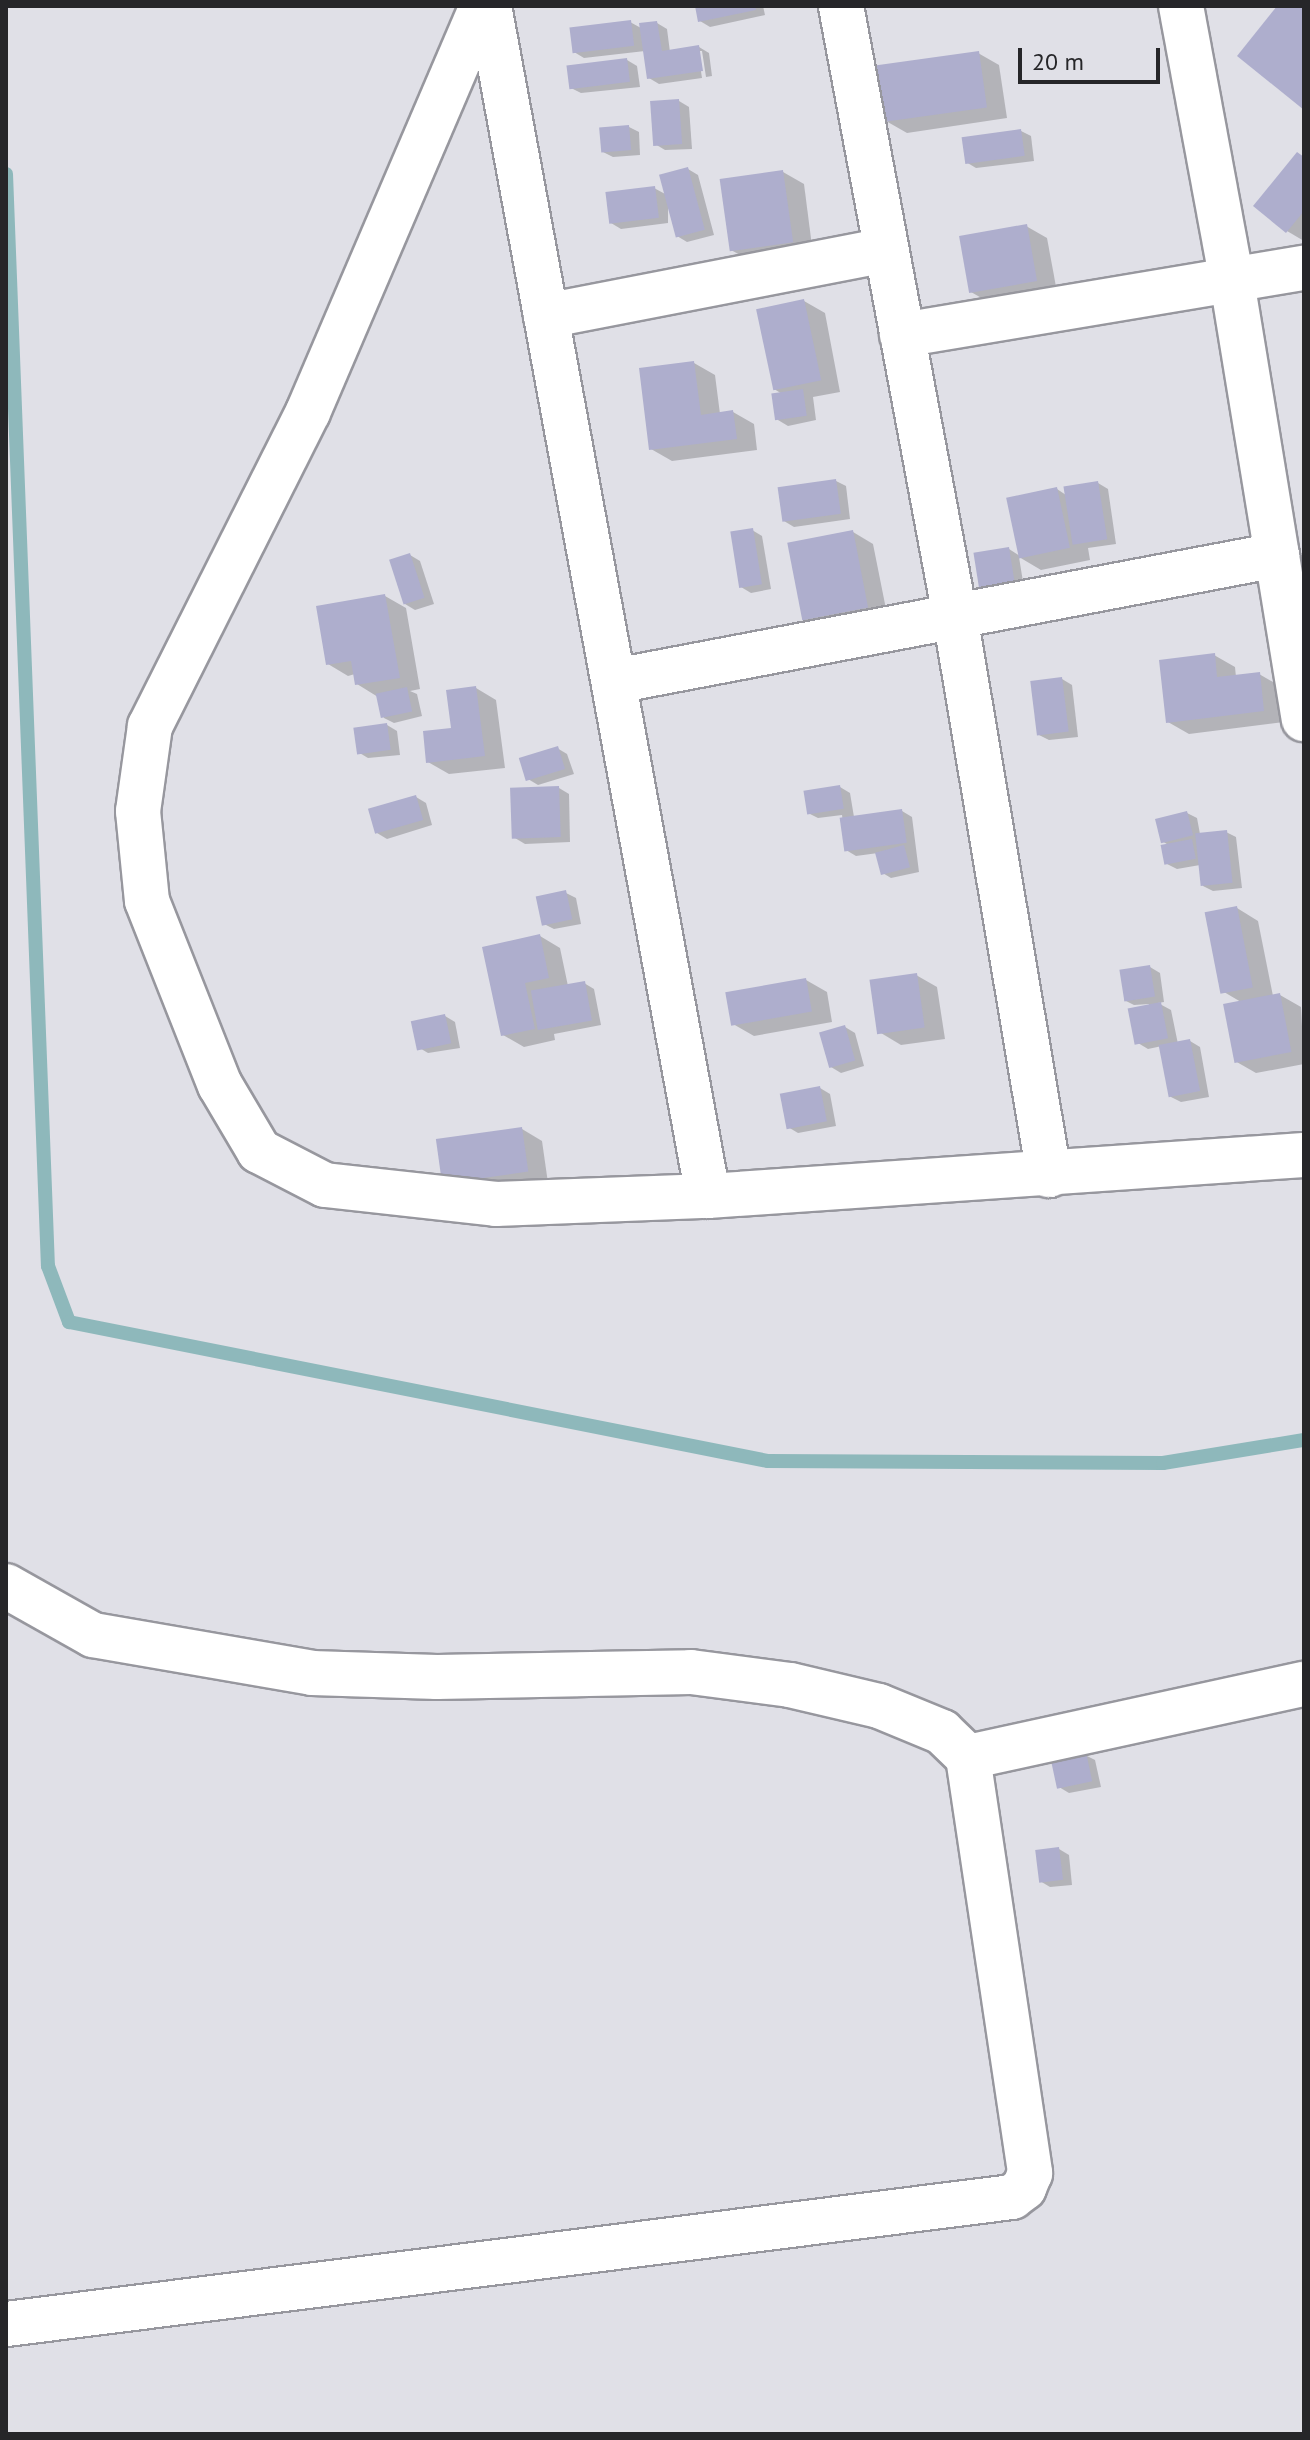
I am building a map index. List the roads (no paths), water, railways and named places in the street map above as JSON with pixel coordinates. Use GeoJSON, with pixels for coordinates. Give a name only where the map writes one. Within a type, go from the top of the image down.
{"type":"FeatureCollection","features":[{"type":"Feature","properties":{"kind":"street"},"geometry":{"type":"LineString","coordinates":[[482,6],[308,412],[150,726],[138,811],[147,901],[220,1085],[259,1151],[325,1185],[496,1204],[708,1196],[1049,1175],[1304,1155]]}},
{"type":"Feature","properties":{"kind":"street"},"geometry":{"type":"LineString","coordinates":[[489,6],[708,1196]]}},
{"type":"Feature","properties":{"kind":"street"},"geometry":{"type":"LineString","coordinates":[[841,6],[955,616],[1049,1175]]}},
{"type":"Feature","properties":{"kind":"street"},"geometry":{"type":"LineString","coordinates":[[1181,6],[1232,281],[1304,719]]}},
{"type":"Feature","properties":{"kind":"street"},"geometry":{"type":"LineString","coordinates":[[546,316],[886,250]]}},
{"type":"Feature","properties":{"kind":"street"},"geometry":{"type":"LineString","coordinates":[[902,335],[1304,268]]}},
{"type":"Feature","properties":{"kind":"street"},"geometry":{"type":"LineString","coordinates":[[615,681],[1277,555]]}},
{"type":"Feature","properties":{"kind":"street"},"geometry":{"type":"LineString","coordinates":[[6,1586],[93,1635],[312,1673],[437,1677],[691,1672],[790,1685],[879,1706],[942,1732],[968,1757],[1030,2173],[1024,2188],[1012,2197],[6,2324]]}},
{"type":"Feature","properties":{"kind":"street"},"geometry":{"type":"LineString","coordinates":[[968,1757],[1304,1684]]}},
{"type":"Feature","properties":{"kind":"waterway"},"geometry":{"type":"LineString","coordinates":[[6,174],[48,1266],[69,1322],[768,1461],[1163,1463],[1304,1440]]}}]}
